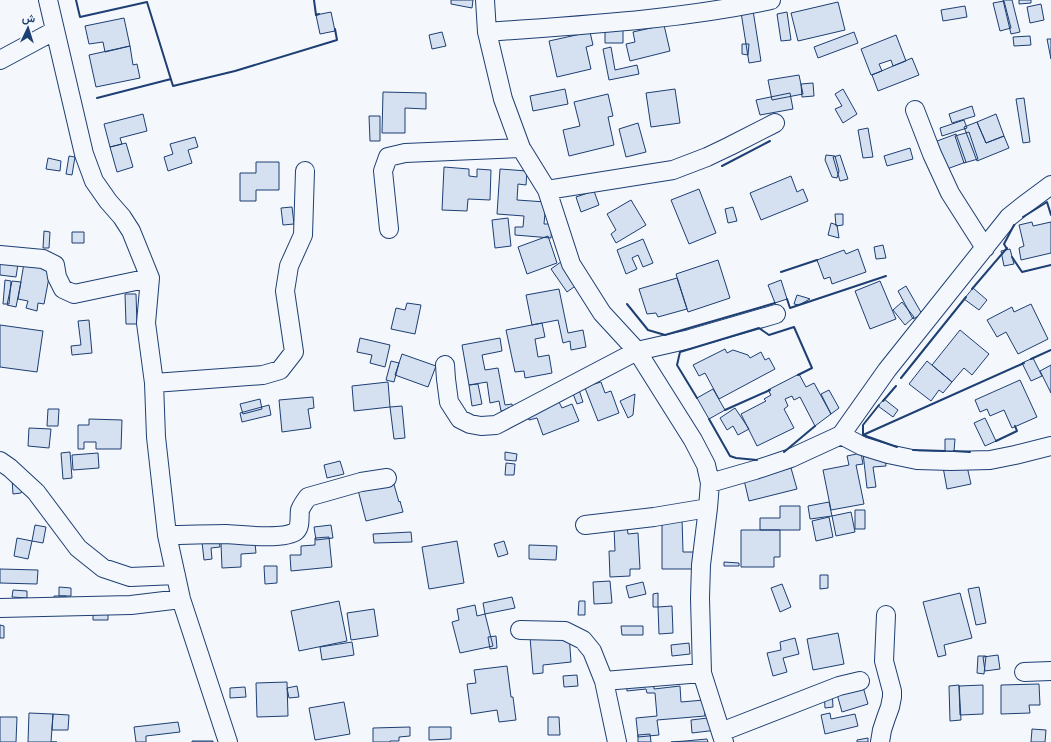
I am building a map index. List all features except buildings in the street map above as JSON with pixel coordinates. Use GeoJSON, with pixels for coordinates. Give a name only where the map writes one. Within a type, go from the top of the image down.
{"type":"FeatureCollection","features":[{"type":"Feature","properties":{"kind":"street"},"geometry":{"type":"LineString","coordinates":[[48,0],[54,32],[84,154],[94,181],[131,231],[150,278],[146,322],[154,383],[156,437],[167,535],[181,599],[228,742]]}},
{"type":"Feature","properties":{"kind":"street"},"geometry":{"type":"LineString","coordinates":[[485,0],[487,32],[503,99],[521,148],[546,190],[571,264],[602,313],[637,352],[693,440],[706,465],[710,483],[700,585],[702,673],[722,737],[838,686],[860,681]]}},
{"type":"Feature","properties":{"kind":"street"},"geometry":{"type":"LineString","coordinates":[[487,32],[656,18],[771,0]]}},
{"type":"Feature","properties":{"kind":"street"},"geometry":{"type":"LineString","coordinates":[[0,60],[54,32]]}},
{"type":"Feature","properties":{"kind":"street"},"geometry":{"type":"LineString","coordinates":[[915,110],[932,154],[950,193],[985,248]]}},
{"type":"Feature","properties":{"kind":"street"},"geometry":{"type":"LineString","coordinates":[[546,190],[672,170],[707,157],[775,123]]}},
{"type":"Feature","properties":{"kind":"street"},"geometry":{"type":"LineString","coordinates":[[389,229],[383,171],[388,157],[405,153],[521,148]]}},
{"type":"Feature","properties":{"kind":"street"},"geometry":{"type":"LineString","coordinates":[[154,383],[263,375],[280,370],[294,352],[285,291],[289,266],[303,235],[305,171]]}},
{"type":"Feature","properties":{"kind":"street"},"geometry":{"type":"LineString","coordinates":[[710,483],[791,458],[841,435],[887,370],[1009,217],[1051,185]]}},
{"type":"Feature","properties":{"kind":"street"},"geometry":{"type":"LineString","coordinates":[[0,255],[43,259],[49,262],[54,265],[57,277],[63,289],[74,294],[150,278]]}},
{"type":"Feature","properties":{"kind":"street"},"geometry":{"type":"LineString","coordinates":[[445,365],[449,402],[460,419],[470,424],[481,426],[496,425],[637,352],[690,339],[776,314]]}},
{"type":"Feature","properties":{"kind":"street"},"geometry":{"type":"LineString","coordinates":[[841,435],[862,446],[888,454],[924,460],[950,462],[990,460],[1051,446]]}},
{"type":"Feature","properties":{"kind":"street"},"geometry":{"type":"LineString","coordinates":[[0,461],[10,468],[36,492],[78,548],[103,568],[130,577],[176,576]]}},
{"type":"Feature","properties":{"kind":"street"},"geometry":{"type":"LineString","coordinates":[[167,535],[225,534],[270,537],[291,534],[299,527],[300,510],[308,497],[361,482],[387,478]]}},
{"type":"Feature","properties":{"kind":"street"},"geometry":{"type":"LineString","coordinates":[[585,525],[654,517],[708,508]]}},
{"type":"Feature","properties":{"kind":"street"},"geometry":{"type":"LineString","coordinates":[[0,608],[131,605],[181,599]]}},
{"type":"Feature","properties":{"kind":"street"},"geometry":{"type":"LineString","coordinates":[[880,742],[892,697],[892,691],[884,661],[886,615]]}},
{"type":"Feature","properties":{"kind":"street"},"geometry":{"type":"LineString","coordinates":[[520,630],[565,631],[583,640],[592,651],[604,682],[617,742]]}},
{"type":"Feature","properties":{"kind":"street"},"geometry":{"type":"LineString","coordinates":[[1024,672],[1051,671]]}},
{"type":"Feature","properties":{"kind":"street"},"geometry":{"type":"LineString","coordinates":[[604,682],[702,673]]}},
{"type":"Feature","properties":{"kind":"wall"},"geometry":{"type":"LineString","coordinates":[[76,0],[80,17],[147,2],[173,86],[235,71],[337,40],[335,29]]}},
{"type":"Feature","properties":{"kind":"wall"},"geometry":{"type":"LineString","coordinates":[[314,0],[316,15],[319,14]]}},
{"type":"Feature","properties":{"kind":"wall"},"geometry":{"type":"LineString","coordinates":[[97,98],[171,79]]}},
{"type":"Feature","properties":{"kind":"wall"},"geometry":{"type":"LineString","coordinates":[[722,166],[770,141]]}},
{"type":"Feature","properties":{"kind":"wall"},"geometry":{"type":"LineString","coordinates":[[1023,217],[1047,202],[1051,215]]}},
{"type":"Feature","properties":{"kind":"wall"},"geometry":{"type":"LineString","coordinates":[[1007,249],[1004,244],[1014,225]]}},
{"type":"Feature","properties":{"kind":"wall"},"geometry":{"type":"LineString","coordinates":[[972,289],[1007,248]]}},
{"type":"Feature","properties":{"kind":"wall"},"geometry":{"type":"LineString","coordinates":[[1012,257],[1022,272],[1051,265]]}},
{"type":"Feature","properties":{"kind":"wall"},"geometry":{"type":"LineString","coordinates":[[781,272],[817,260]]}},
{"type":"Feature","properties":{"kind":"wall"},"geometry":{"type":"LineString","coordinates":[[787,299],[790,308],[886,276]]}},
{"type":"Feature","properties":{"kind":"wall"},"geometry":{"type":"LineString","coordinates":[[901,378],[966,297]]}},
{"type":"Feature","properties":{"kind":"wall"},"geometry":{"type":"LineString","coordinates":[[627,304],[648,330],[665,335],[775,303]]}},
{"type":"Feature","properties":{"kind":"wall"},"geometry":{"type":"LineString","coordinates":[[697,398],[677,365],[680,352],[759,328],[769,335],[794,327],[812,368],[798,375]]}},
{"type":"Feature","properties":{"kind":"wall"},"geometry":{"type":"LineString","coordinates":[[1031,359],[1051,350]]}},
{"type":"Feature","properties":{"kind":"wall"},"geometry":{"type":"LineString","coordinates":[[879,405],[863,425],[863,435],[1024,363]]}},
{"type":"Feature","properties":{"kind":"wall"},"geometry":{"type":"LineString","coordinates":[[883,401],[896,386]]}},
{"type":"Feature","properties":{"kind":"wall"},"geometry":{"type":"LineString","coordinates":[[725,410],[770,390]]}},
{"type":"Feature","properties":{"kind":"wall"},"geometry":{"type":"LineString","coordinates":[[709,419],[730,456],[757,460]]}},
{"type":"Feature","properties":{"kind":"wall"},"geometry":{"type":"LineString","coordinates":[[784,452],[815,426]]}},
{"type":"Feature","properties":{"kind":"wall"},"geometry":{"type":"LineString","coordinates":[[996,441],[1017,431],[1015,426]]}},
{"type":"Feature","properties":{"kind":"wall"},"geometry":{"type":"LineString","coordinates":[[863,435],[897,447]]}},
{"type":"Feature","properties":{"kind":"wall"},"geometry":{"type":"LineString","coordinates":[[913,450],[945,451]]}},
{"type":"Feature","properties":{"kind":"wall"},"geometry":{"type":"LineString","coordinates":[[954,451],[970,452]]}}]}
